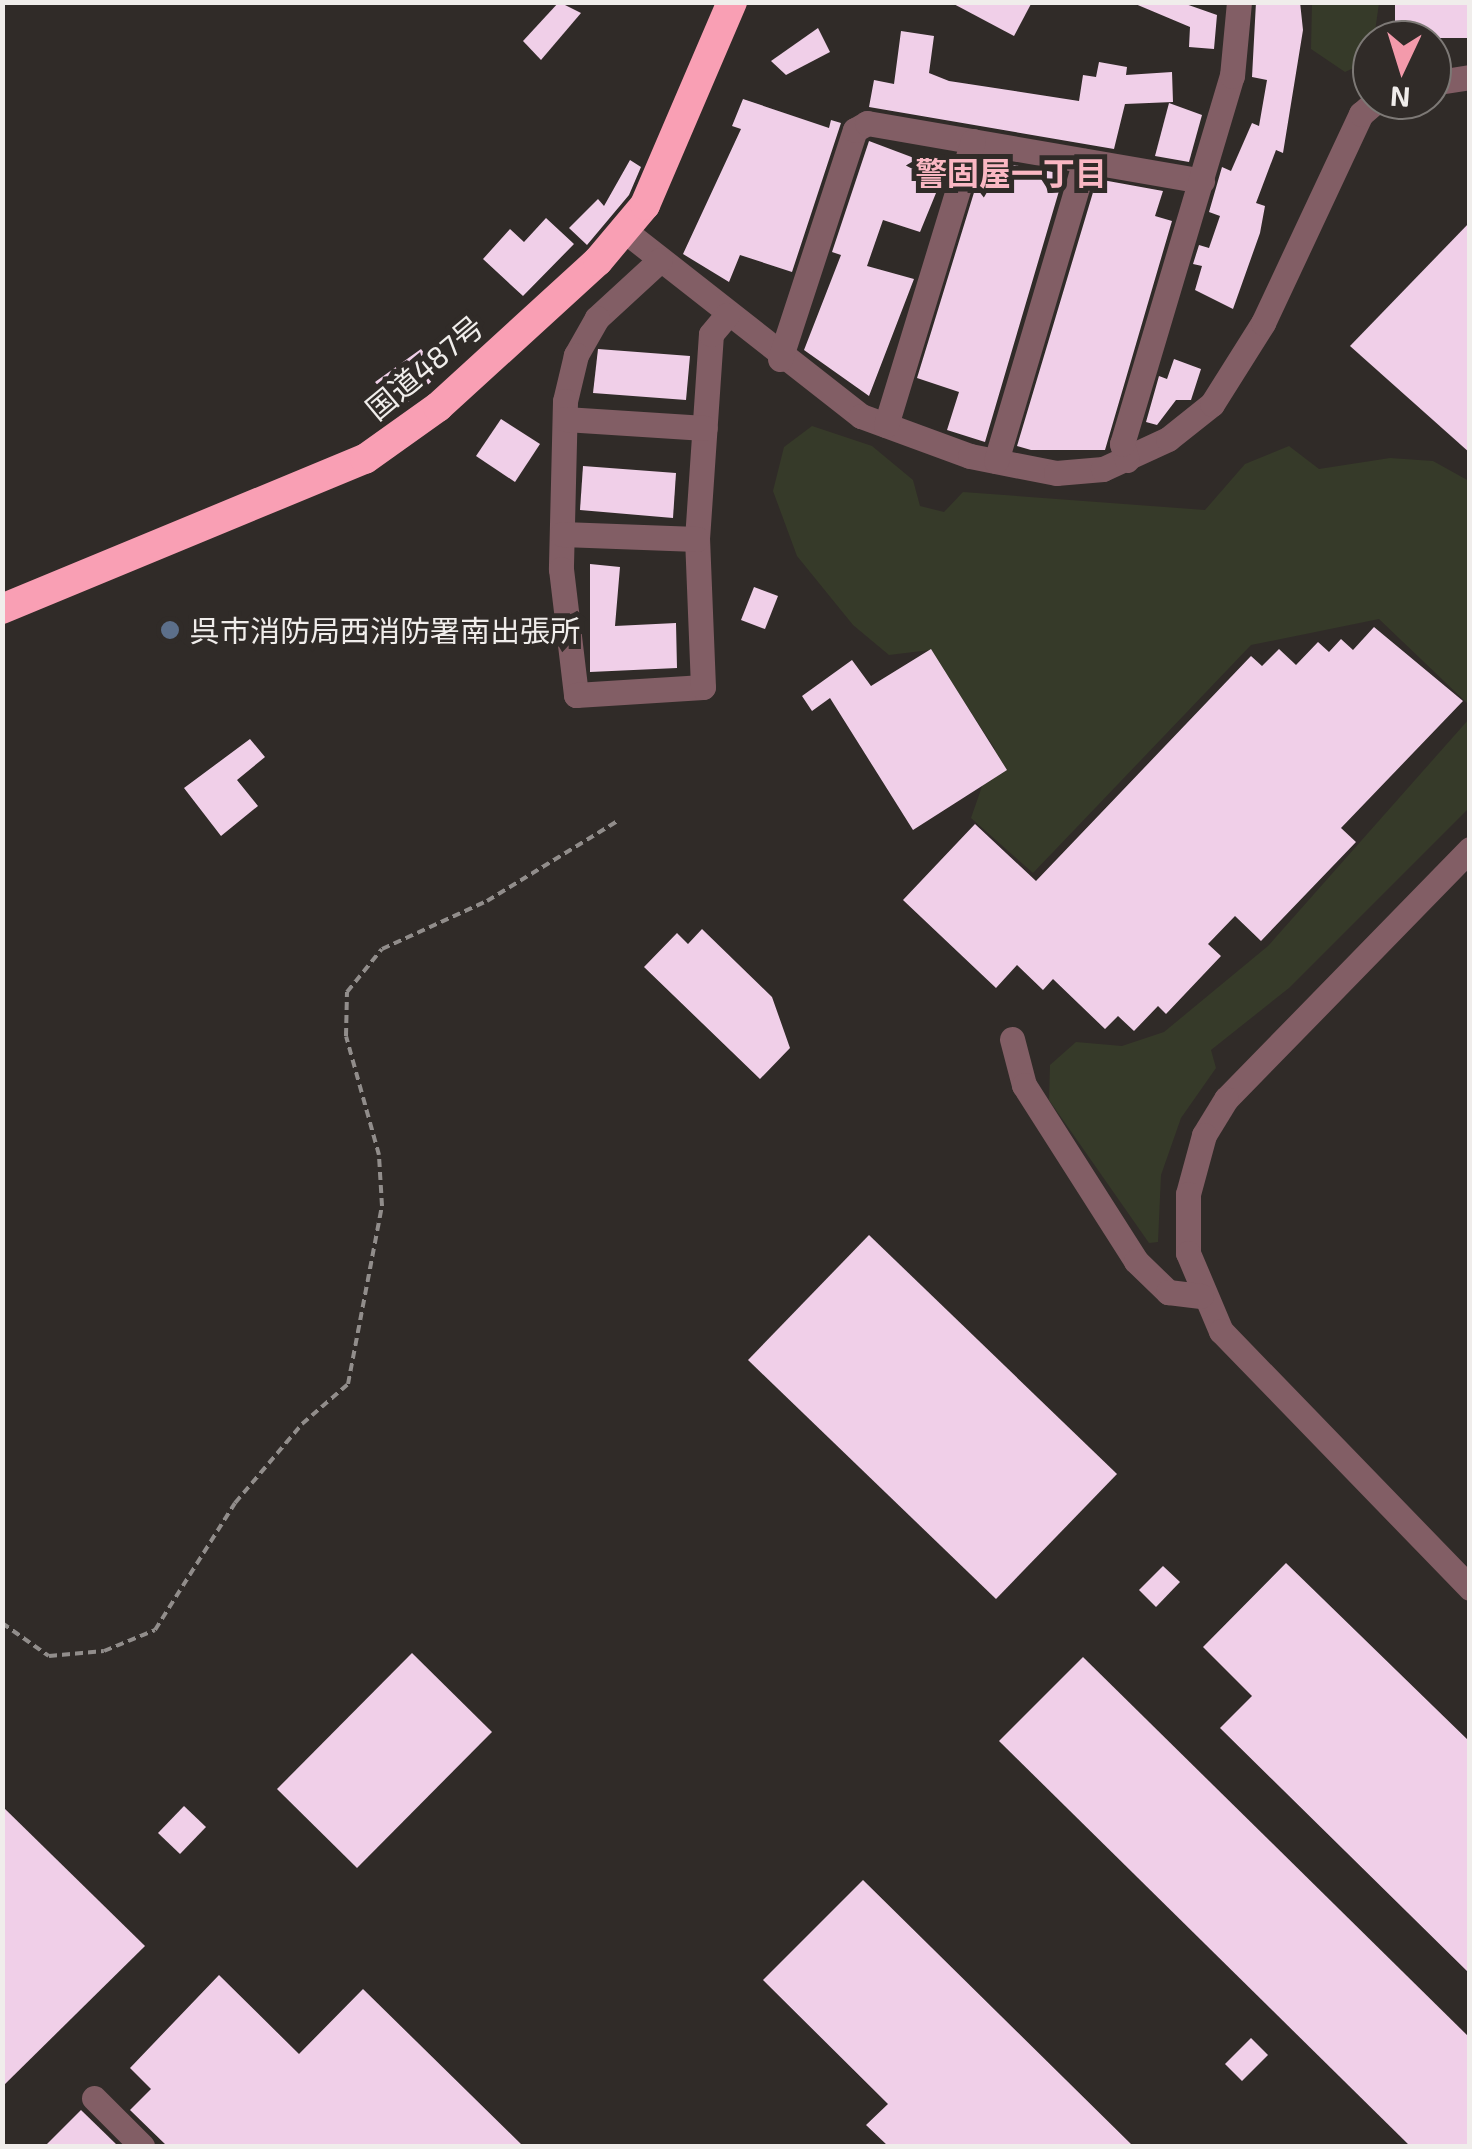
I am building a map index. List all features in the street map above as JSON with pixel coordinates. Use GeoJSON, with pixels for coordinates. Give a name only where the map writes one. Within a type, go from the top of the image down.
{"type":"FeatureCollection","features":[{"type":"Feature","properties":{"kind":"highway","name":"国道487号"},"geometry":{"type":"LineString","coordinates":[[2,609],[365,459],[438,407],[625,231],[670,161],[727,10]]}},
{"type":"Feature","properties":{"kind":"street"},"geometry":{"type":"LineString","coordinates":[[1127,460],[1122,444],[1232,76],[1240,2]]}},
{"type":"Feature","properties":{"kind":"street"},"geometry":{"type":"LineString","coordinates":[[625,231],[780,358],[886,425],[996,461],[1056,473],[1127,460],[1212,404],[1263,324],[1358,120]]}},
{"type":"Feature","properties":{"kind":"street"},"geometry":{"type":"LineString","coordinates":[[780,358],[855,130],[866,122],[1202,182]]}},
{"type":"Feature","properties":{"kind":"street"},"geometry":{"type":"LineString","coordinates":[[886,425],[973,141]]}},
{"type":"Feature","properties":{"kind":"street"},"geometry":{"type":"LineString","coordinates":[[996,461],[1085,161]]}},
{"type":"Feature","properties":{"kind":"street"},"geometry":{"type":"LineString","coordinates":[[660,260],[598,318],[576,355],[565,419],[562,534],[576,695],[702,686],[697,539],[704,428],[711,334],[727,315]]}},
{"type":"Feature","properties":{"kind":"street"},"geometry":{"type":"LineString","coordinates":[[565,419],[704,428]]}},
{"type":"Feature","properties":{"kind":"street"},"geometry":{"type":"LineString","coordinates":[[562,534],[697,539]]}},
{"type":"Feature","properties":{"kind":"street"},"geometry":{"type":"LineString","coordinates":[[1470,849],[1226,1098],[1204,1135],[1188,1194],[1188,1253],[1201,1296],[1221,1332],[1470,1588]]}},
{"type":"Feature","properties":{"kind":"street"},"geometry":{"type":"LineString","coordinates":[[1012,1039],[1024,1085],[1136,1261],[1168,1292],[1201,1296]]}},
{"type":"Feature","properties":{"kind":"street"},"geometry":{"type":"LineString","coordinates":[[94,2098],[142,2146]]}},
{"type":"Feature","properties":{"kind":"path"},"geometry":{"type":"LineString","coordinates":[[2,1623],[49,1656],[104,1651],[156,1630],[235,1504],[302,1424],[348,1384],[382,1206],[379,1155],[346,1036],[347,992],[382,948],[487,901],[619,820]]}},
{"type":"Feature","properties":{"kind":"green space"},"geometry":{"type":"Polygon","coordinates":[[[1312,3],[1379,3],[1377,20],[1352,20],[1352,69],[1345,72],[1311,49],[1312,3]]]}},
{"type":"Feature","properties":{"kind":"green space"},"geometry":{"type":"Polygon","coordinates":[[[812,426],[872,446],[913,480],[920,506],[944,512],[963,492],[1205,510],[1245,464],[1289,446],[1319,469],[1390,458],[1433,461],[1469,481],[1469,705],[1379,619],[1251,645],[1033,873],[971,818],[995,749],[930,650],[889,655],[853,625],[797,556],[773,491],[784,447],[812,426]]]}},
{"type":"Feature","properties":{"kind":"green space"},"geometry":{"type":"Polygon","coordinates":[[[1469,719],[1469,808],[1289,988],[1211,1050],[1216,1068],[1181,1118],[1161,1175],[1158,1242],[1149,1243],[1049,1100],[1050,1065],[1076,1042],[1122,1046],[1164,1032],[1268,946],[1469,719]]]}},
{"type":"Feature","properties":{"kind":"building"},"geometry":{"type":"Polygon","coordinates":[[[559,2],[581,13],[541,60],[523,41],[559,2]]]}},
{"type":"Feature","properties":{"kind":"building"},"geometry":{"type":"Polygon","coordinates":[[[950,2],[1032,2],[1014,36],[950,2]]]}},
{"type":"Feature","properties":{"kind":"building"},"geometry":{"type":"Polygon","coordinates":[[[1180,2],[1217,15],[1214,49],[1189,47],[1190,27],[1133,3],[1180,2]]]}},
{"type":"Feature","properties":{"kind":"building"},"geometry":{"type":"Polygon","coordinates":[[[1256,2],[1300,2],[1303,30],[1283,153],[1276,150],[1256,203],[1265,206],[1260,233],[1233,309],[1195,290],[1202,266],[1193,264],[1199,245],[1209,248],[1220,216],[1209,212],[1222,167],[1231,171],[1252,123],[1259,126],[1267,80],[1252,77],[1256,2]]]}},
{"type":"Feature","properties":{"kind":"building"},"geometry":{"type":"Polygon","coordinates":[[[1395,2],[1470,2],[1470,38],[1452,38],[1452,20],[1395,20],[1395,2]]]}},
{"type":"Feature","properties":{"kind":"building"},"geometry":{"type":"Polygon","coordinates":[[[818,28],[830,52],[786,75],[771,61],[818,28]]]}},
{"type":"Feature","properties":{"kind":"building"},"geometry":{"type":"Polygon","coordinates":[[[901,31],[934,36],[929,73],[949,81],[1079,101],[1083,75],[1096,77],[1099,62],[1127,67],[1126,75],[1172,72],[1173,102],[1125,104],[1114,149],[869,107],[874,80],[894,84],[901,31]]]}},
{"type":"Feature","properties":{"kind":"building"},"geometry":{"type":"Polygon","coordinates":[[[743,99],[829,128],[831,120],[841,123],[792,272],[740,255],[729,282],[683,254],[741,129],[732,126],[743,99]]]}},
{"type":"Feature","properties":{"kind":"building"},"geometry":{"type":"Polygon","coordinates":[[[1169,103],[1202,115],[1189,162],[1155,156],[1169,103]]]}},
{"type":"Feature","properties":{"kind":"building"},"geometry":{"type":"Polygon","coordinates":[[[869,141],[930,164],[934,154],[950,159],[920,232],[883,220],[867,266],[914,279],[869,396],[804,350],[841,255],[832,252],[869,141]]]}},
{"type":"Feature","properties":{"kind":"building"},"geometry":{"type":"Polygon","coordinates":[[[630,160],[641,167],[629,195],[587,245],[569,228],[598,199],[604,206],[630,160]]]}},
{"type":"Feature","properties":{"kind":"building"},"geometry":{"type":"Polygon","coordinates":[[[984,160],[1064,174],[985,442],[947,430],[959,392],[917,378],[984,160]]]}},
{"type":"Feature","properties":{"kind":"building"},"geometry":{"type":"Polygon","coordinates":[[[1097,179],[1163,191],[1155,216],[1172,221],[1105,450],[1031,450],[1017,446],[1097,179]]]}},
{"type":"Feature","properties":{"kind":"building"},"geometry":{"type":"Polygon","coordinates":[[[546,218],[574,244],[523,296],[483,259],[510,229],[524,242],[546,218]]]}},
{"type":"Feature","properties":{"kind":"building"},"geometry":{"type":"Polygon","coordinates":[[[1470,222],[1470,453],[1350,346],[1470,222]]]}},
{"type":"Feature","properties":{"kind":"building"},"geometry":{"type":"Polygon","coordinates":[[[421,349],[440,374],[389,419],[375,404],[386,395],[375,382],[421,349]]]}},
{"type":"Feature","properties":{"kind":"building"},"geometry":{"type":"Polygon","coordinates":[[[598,349],[690,356],[686,400],[593,393],[598,349]]]}},
{"type":"Feature","properties":{"kind":"building"},"geometry":{"type":"Polygon","coordinates":[[[1174,359],[1201,369],[1191,400],[1176,400],[1157,425],[1146,422],[1159,376],[1167,379],[1174,359]]]}},
{"type":"Feature","properties":{"kind":"building"},"geometry":{"type":"Polygon","coordinates":[[[501,419],[540,444],[515,482],[476,456],[501,419]]]}},
{"type":"Feature","properties":{"kind":"building"},"geometry":{"type":"Polygon","coordinates":[[[583,466],[676,473],[673,518],[580,510],[583,466]]]}},
{"type":"Feature","properties":{"kind":"building"},"geometry":{"type":"Polygon","coordinates":[[[590,564],[620,567],[615,626],[676,623],[677,668],[590,672],[590,564]]]}},
{"type":"Feature","properties":{"kind":"building"},"geometry":{"type":"Polygon","coordinates":[[[754,587],[778,596],[765,629],[741,620],[754,587]]]}},
{"type":"Feature","properties":{"kind":"building"},"geometry":{"type":"Polygon","coordinates":[[[1374,627],[1463,701],[1341,828],[1356,842],[1261,941],[1235,916],[1208,944],[1221,956],[1166,1014],[1158,1006],[1134,1031],[1118,1016],[1105,1029],[1053,979],[1043,990],[1017,965],[996,988],[903,900],[975,824],[1036,881],[1251,656],[1262,666],[1279,649],[1296,665],[1318,642],[1329,652],[1341,639],[1353,650],[1374,627]]]}},
{"type":"Feature","properties":{"kind":"building"},"geometry":{"type":"Polygon","coordinates":[[[931,649],[1007,770],[913,830],[830,698],[812,711],[802,696],[852,660],[871,686],[931,649]]]}},
{"type":"Feature","properties":{"kind":"building"},"geometry":{"type":"Polygon","coordinates":[[[250,739],[265,757],[237,780],[258,806],[221,836],[184,788],[250,739]]]}},
{"type":"Feature","properties":{"kind":"building"},"geometry":{"type":"Polygon","coordinates":[[[702,929],[772,997],[790,1048],[760,1079],[644,967],[677,933],[688,944],[702,929]]]}},
{"type":"Feature","properties":{"kind":"building"},"geometry":{"type":"Polygon","coordinates":[[[869,1235],[1117,1474],[996,1599],[748,1360],[869,1235]]]}},
{"type":"Feature","properties":{"kind":"building"},"geometry":{"type":"Polygon","coordinates":[[[1286,1563],[1470,1742],[1470,1974],[1220,1728],[1252,1696],[1203,1647],[1286,1563]]]}},
{"type":"Feature","properties":{"kind":"building"},"geometry":{"type":"Polygon","coordinates":[[[1163,1566],[1180,1582],[1156,1607],[1139,1590],[1163,1566]]]}},
{"type":"Feature","properties":{"kind":"building"},"geometry":{"type":"Polygon","coordinates":[[[412,1653],[492,1732],[357,1868],[277,1789],[412,1653]]]}},
{"type":"Feature","properties":{"kind":"building"},"geometry":{"type":"Polygon","coordinates":[[[1083,1657],[1470,2038],[1470,2146],[1410,2146],[999,1741],[1083,1657]]]}},
{"type":"Feature","properties":{"kind":"building"},"geometry":{"type":"Polygon","coordinates":[[[2,1806],[145,1946],[2,2087],[2,1806]]]}},
{"type":"Feature","properties":{"kind":"building"},"geometry":{"type":"Polygon","coordinates":[[[184,1806],[206,1827],[180,1854],[158,1833],[184,1806]]]}},
{"type":"Feature","properties":{"kind":"building"},"geometry":{"type":"Polygon","coordinates":[[[863,1880],[1133,2146],[888,2146],[866,2125],[888,2104],[763,1980],[863,1880]]]}},
{"type":"Feature","properties":{"kind":"building"},"geometry":{"type":"Polygon","coordinates":[[[219,1975],[299,2054],[363,1989],[523,2146],[167,2146],[130,2110],[151,2089],[130,2068],[219,1975]]]}},
{"type":"Feature","properties":{"kind":"building"},"geometry":{"type":"Polygon","coordinates":[[[1251,2038],[1268,2055],[1242,2081],[1225,2064],[1251,2038]]]}},
{"type":"Feature","properties":{"kind":"building"},"geometry":{"type":"Polygon","coordinates":[[[81,2110],[118,2146],[45,2146],[81,2110]]]}},
{"type":"Feature","properties":{"kind":"place","name":"呉市消防局西消防署南出張所"},"geometry":{"type":"Point","coordinates":[170,630]}},
{"type":"Feature","properties":{"kind":"district","name":"警固屋一丁目"},"geometry":{"type":"Point","coordinates":[1011,172]}}]}
